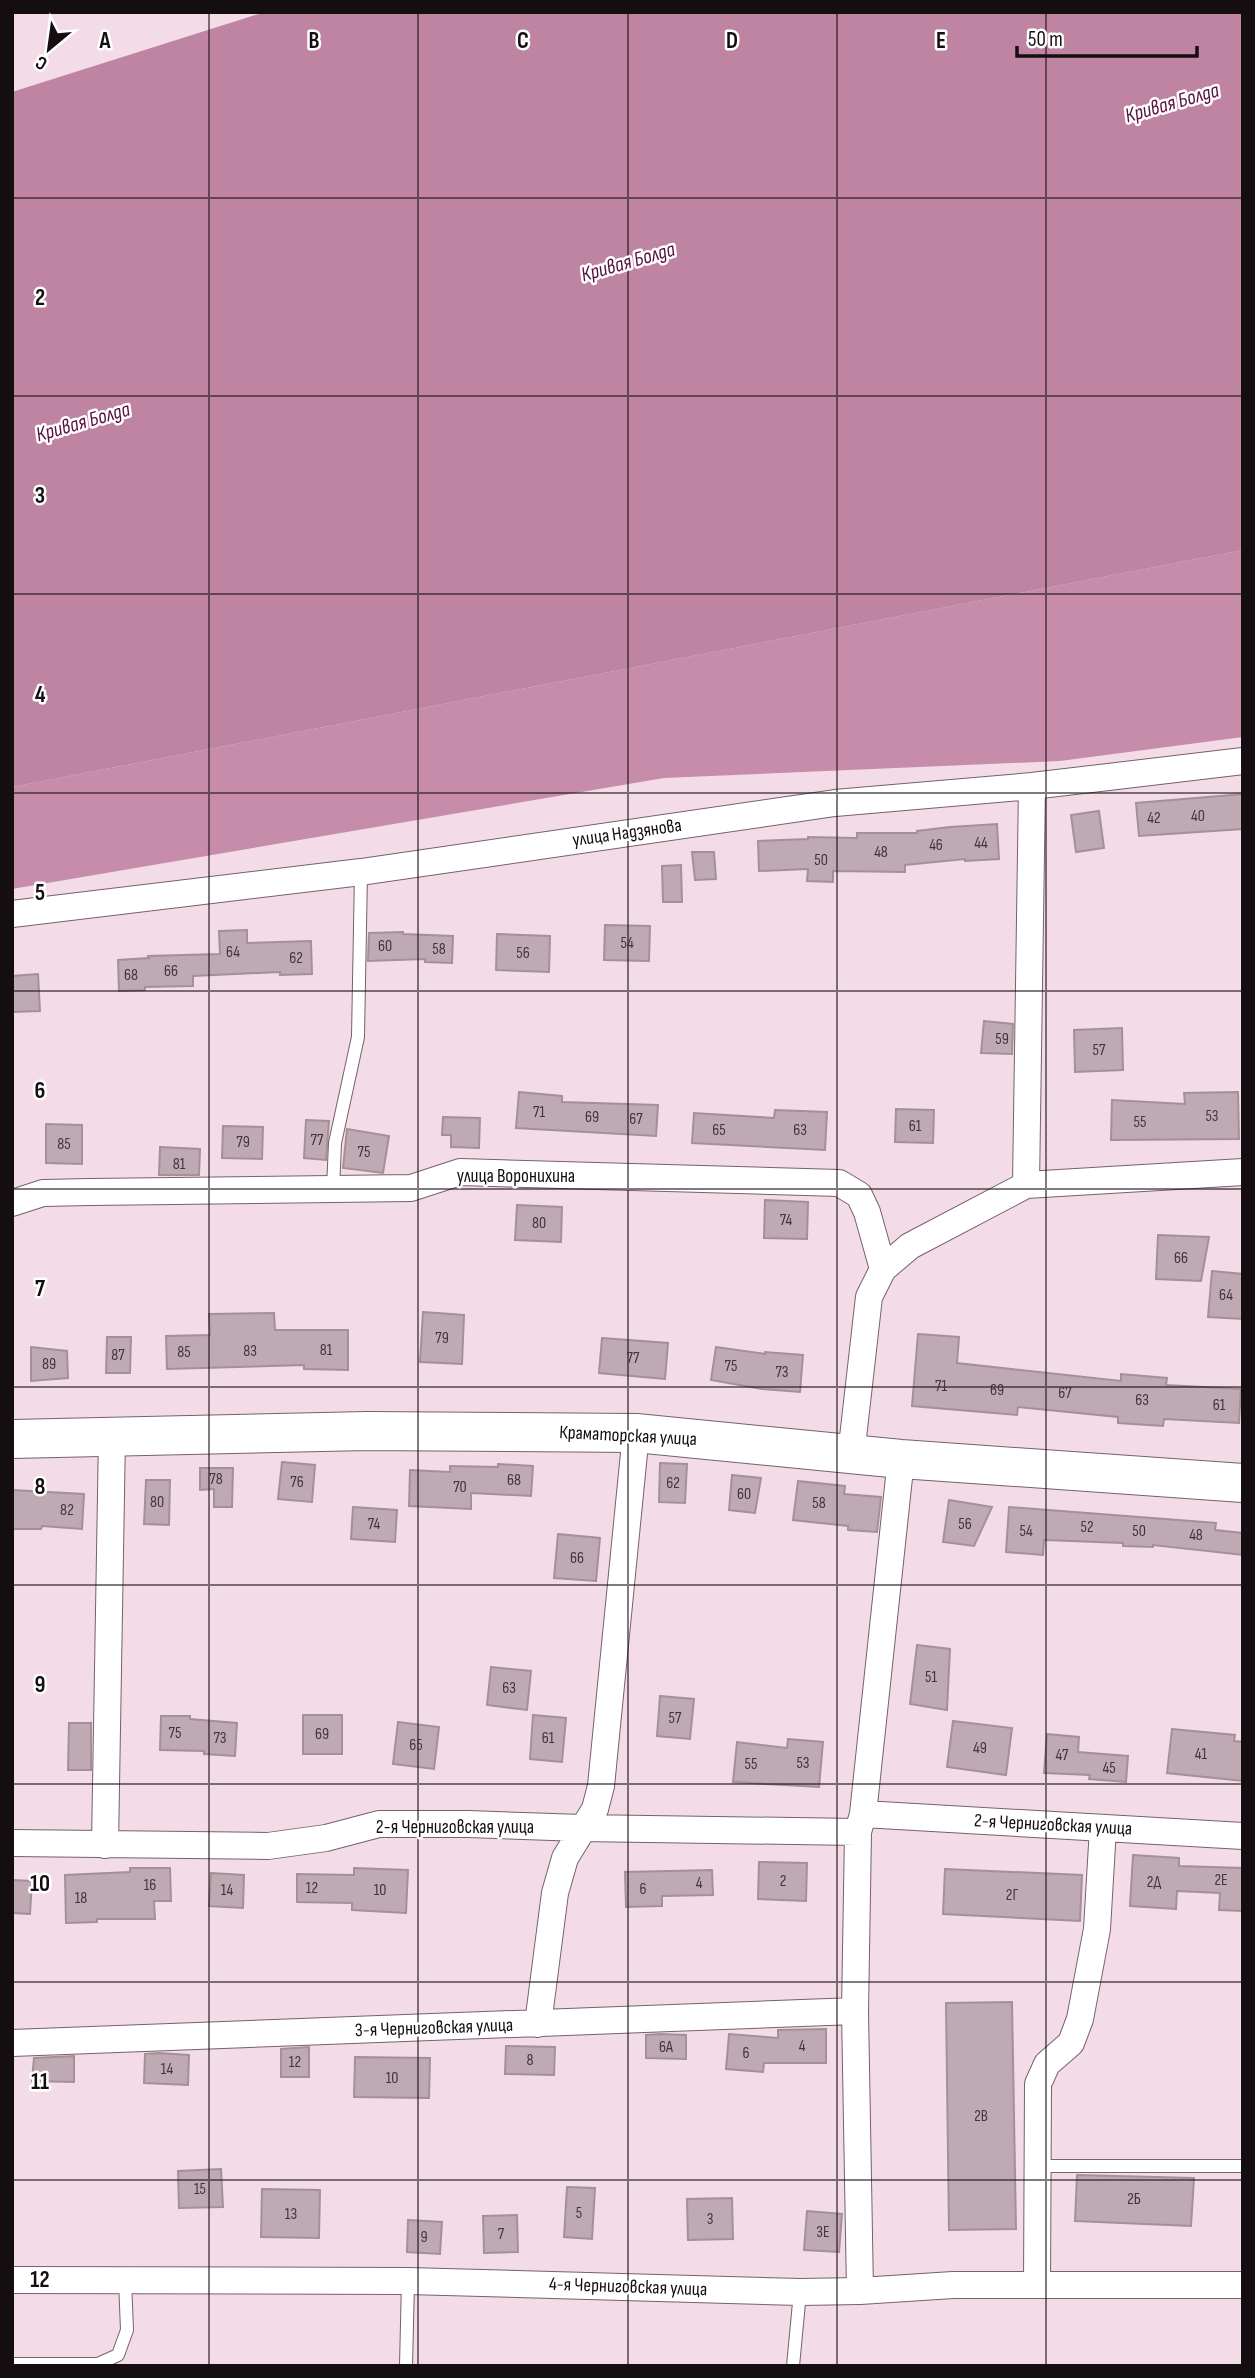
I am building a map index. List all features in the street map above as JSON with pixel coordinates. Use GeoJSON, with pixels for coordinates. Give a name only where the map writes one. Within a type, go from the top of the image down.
{"type":"FeatureCollection","features":[{"type":"Feature","properties":{"kind":"main road","name":"Краматорская улица"},"geometry":{"type":"LineString","coordinates":[[12,1439],[367,1431],[636,1433],[901,1460],[1243,1483]]}},
{"type":"Feature","properties":{"kind":"street","name":"улица Надзянова"},"geometry":{"type":"LineString","coordinates":[[12,914],[361,872],[835,803],[1032,786],[1243,761]]}},
{"type":"Feature","properties":{"kind":"street"},"geometry":{"type":"LineString","coordinates":[[1026,1185],[1032,786]]}},
{"type":"Feature","properties":{"kind":"street","name":"улица Воронихина"},"geometry":{"type":"LineString","coordinates":[[12,1203],[55,1193],[411,1188],[460,1172],[839,1184],[859,1195],[867,1212],[883,1269]]}},
{"type":"Feature","properties":{"kind":"street"},"geometry":{"type":"LineString","coordinates":[[850,1455],[869,1297],[883,1269],[910,1246],[1026,1185],[1243,1172]]}},
{"type":"Feature","properties":{"kind":"street"},"geometry":{"type":"LineString","coordinates":[[538,2024],[555,1893],[565,1858],[595,1809],[601,1786],[636,1433]]}},
{"type":"Feature","properties":{"kind":"street"},"geometry":{"type":"LineString","coordinates":[[105,1845],[112,1436]]}},
{"type":"Feature","properties":{"kind":"street"},"geometry":{"type":"LineString","coordinates":[[860,2291],[855,2011],[860,1823],[901,1460]]}},
{"type":"Feature","properties":{"kind":"street","name":"2-я Черниговская улица"},"geometry":{"type":"LineString","coordinates":[[12,1843],[268,1846],[326,1838],[379,1824],[583,1828],[860,1823],[1103,1828],[1243,1836]]}},
{"type":"Feature","properties":{"kind":"street"},"geometry":{"type":"LineString","coordinates":[[1037,2285],[1038,2084],[1047,2064],[1071,2043],[1080,2019],[1093,1961],[1103,1828]]}},
{"type":"Feature","properties":{"kind":"street","name":"3-я Черниговская улица"},"geometry":{"type":"LineString","coordinates":[[12,2043],[855,2011]]}},
{"type":"Feature","properties":{"kind":"street","name":"4-я Черниговская улица"},"geometry":{"type":"LineString","coordinates":[[12,2280],[408,2281],[800,2292],[953,2285],[1243,2285]]}},
{"type":"Feature","properties":{"kind":"lane"},"geometry":{"type":"LineString","coordinates":[[333,1189],[335,1143],[358,1037],[361,872]]}},
{"type":"Feature","properties":{"kind":"lane"},"geometry":{"type":"LineString","coordinates":[[1038,2166],[1243,2166]]}},
{"type":"Feature","properties":{"kind":"lane"},"geometry":{"type":"LineString","coordinates":[[12,2364],[98,2364],[118,2355],[127,2330],[125,2280]]}},
{"type":"Feature","properties":{"kind":"lane"},"geometry":{"type":"LineString","coordinates":[[406,2366],[408,2281]]}},
{"type":"Feature","properties":{"kind":"lane"},"geometry":{"type":"LineString","coordinates":[[793,2366],[800,2292]]}},
{"type":"Feature","properties":{"kind":"shaded area"},"geometry":{"type":"Polygon","coordinates":[[[1243,550],[1243,737],[1060,761],[664,778],[12,889],[12,787],[1243,550]]]}},
{"type":"Feature","properties":{"kind":"water","name":"Кривая Болда"},"geometry":{"type":"Polygon","coordinates":[[[265,12],[1243,12],[1243,550],[12,787],[12,92],[265,12]]]}},
{"type":"Feature","properties":{"kind":"building"},"geometry":{"type":"Polygon","coordinates":[[[1243,794],[1243,829],[1139,836],[1136,803],[1243,794]]]}},
{"type":"Feature","properties":{"kind":"building"},"geometry":{"type":"Polygon","coordinates":[[[1099,811],[1104,848],[1076,852],[1071,815],[1099,811]]]}},
{"type":"Feature","properties":{"kind":"building"},"geometry":{"type":"Polygon","coordinates":[[[997,824],[999,859],[965,859],[905,865],[905,872],[833,871],[833,882],[807,881],[808,869],[759,871],[758,841],[808,837],[857,838],[857,833],[917,833],[950,827],[997,824]]]}},
{"type":"Feature","properties":{"kind":"building"},"geometry":{"type":"Polygon","coordinates":[[[692,852],[714,852],[716,879],[695,880],[692,852]]]}},
{"type":"Feature","properties":{"kind":"building"},"geometry":{"type":"Polygon","coordinates":[[[681,865],[682,902],[663,902],[662,866],[681,865]]]}},
{"type":"Feature","properties":{"kind":"building"},"geometry":{"type":"Polygon","coordinates":[[[605,925],[650,926],[649,961],[604,960],[605,925]]]}},
{"type":"Feature","properties":{"kind":"building"},"geometry":{"type":"Polygon","coordinates":[[[247,930],[247,943],[311,941],[312,974],[280,975],[280,972],[193,976],[193,986],[145,987],[145,990],[119,991],[118,960],[149,958],[148,956],[220,954],[219,931],[247,930]]]}},
{"type":"Feature","properties":{"kind":"building"},"geometry":{"type":"Polygon","coordinates":[[[403,932],[453,936],[452,963],[425,962],[425,959],[368,961],[369,933],[403,932]]]}},
{"type":"Feature","properties":{"kind":"building"},"geometry":{"type":"Polygon","coordinates":[[[497,934],[550,936],[549,972],[496,970],[497,934]]]}},
{"type":"Feature","properties":{"kind":"building"},"geometry":{"type":"Polygon","coordinates":[[[38,974],[40,1011],[12,1012],[12,976],[38,974]]]}},
{"type":"Feature","properties":{"kind":"building"},"geometry":{"type":"Polygon","coordinates":[[[984,1021],[1013,1024],[1012,1054],[981,1053],[984,1021]]]}},
{"type":"Feature","properties":{"kind":"building"},"geometry":{"type":"Polygon","coordinates":[[[1122,1028],[1123,1070],[1075,1072],[1074,1030],[1122,1028]]]}},
{"type":"Feature","properties":{"kind":"building"},"geometry":{"type":"Polygon","coordinates":[[[519,1092],[562,1096],[562,1102],[658,1105],[656,1136],[516,1128],[519,1092]]]}},
{"type":"Feature","properties":{"kind":"building"},"geometry":{"type":"Polygon","coordinates":[[[1238,1092],[1239,1139],[1111,1140],[1112,1100],[1185,1104],[1184,1093],[1238,1092]]]}},
{"type":"Feature","properties":{"kind":"building"},"geometry":{"type":"Polygon","coordinates":[[[896,1109],[934,1110],[933,1143],[895,1142],[896,1109]]]}},
{"type":"Feature","properties":{"kind":"building"},"geometry":{"type":"Polygon","coordinates":[[[775,1110],[827,1112],[825,1150],[692,1143],[694,1113],[774,1118],[775,1110]]]}},
{"type":"Feature","properties":{"kind":"building"},"geometry":{"type":"Polygon","coordinates":[[[443,1117],[480,1118],[479,1148],[451,1147],[451,1135],[442,1135],[443,1117]]]}},
{"type":"Feature","properties":{"kind":"building"},"geometry":{"type":"Polygon","coordinates":[[[306,1120],[329,1121],[326,1160],[304,1158],[306,1120]]]}},
{"type":"Feature","properties":{"kind":"building"},"geometry":{"type":"Polygon","coordinates":[[[46,1124],[82,1125],[82,1164],[46,1163],[46,1124]]]}},
{"type":"Feature","properties":{"kind":"building"},"geometry":{"type":"Polygon","coordinates":[[[223,1126],[263,1127],[262,1159],[222,1158],[223,1126]]]}},
{"type":"Feature","properties":{"kind":"building"},"geometry":{"type":"Polygon","coordinates":[[[347,1129],[389,1136],[383,1173],[343,1168],[347,1129]]]}},
{"type":"Feature","properties":{"kind":"building"},"geometry":{"type":"Polygon","coordinates":[[[160,1147],[200,1149],[199,1175],[159,1175],[160,1147]]]}},
{"type":"Feature","properties":{"kind":"building"},"geometry":{"type":"Polygon","coordinates":[[[765,1200],[808,1202],[807,1239],[764,1238],[765,1200]]]}},
{"type":"Feature","properties":{"kind":"building"},"geometry":{"type":"Polygon","coordinates":[[[517,1205],[562,1207],[561,1242],[515,1240],[517,1205]]]}},
{"type":"Feature","properties":{"kind":"building"},"geometry":{"type":"Polygon","coordinates":[[[1158,1235],[1209,1237],[1201,1281],[1156,1279],[1158,1235]]]}},
{"type":"Feature","properties":{"kind":"building"},"geometry":{"type":"Polygon","coordinates":[[[1212,1271],[1243,1274],[1243,1319],[1208,1317],[1212,1271]]]}},
{"type":"Feature","properties":{"kind":"building"},"geometry":{"type":"Polygon","coordinates":[[[423,1312],[464,1315],[462,1364],[420,1362],[423,1312]]]}},
{"type":"Feature","properties":{"kind":"building"},"geometry":{"type":"Polygon","coordinates":[[[274,1313],[275,1330],[348,1330],[348,1370],[304,1369],[304,1365],[167,1369],[166,1336],[210,1335],[209,1314],[274,1313]]]}},
{"type":"Feature","properties":{"kind":"building"},"geometry":{"type":"Polygon","coordinates":[[[918,1334],[959,1337],[957,1363],[1121,1381],[1121,1374],[1167,1378],[1166,1385],[1241,1389],[1239,1423],[1164,1419],[1163,1426],[1118,1423],[1118,1417],[1018,1407],[1017,1415],[912,1406],[918,1334]]]}},
{"type":"Feature","properties":{"kind":"building"},"geometry":{"type":"Polygon","coordinates":[[[107,1337],[131,1337],[130,1373],[106,1373],[107,1337]]]}},
{"type":"Feature","properties":{"kind":"building"},"geometry":{"type":"Polygon","coordinates":[[[602,1338],[668,1343],[665,1379],[599,1373],[602,1338]]]}},
{"type":"Feature","properties":{"kind":"building"},"geometry":{"type":"Polygon","coordinates":[[[31,1347],[67,1351],[68,1378],[31,1381],[31,1347]]]}},
{"type":"Feature","properties":{"kind":"building"},"geometry":{"type":"Polygon","coordinates":[[[716,1347],[765,1354],[803,1355],[800,1392],[762,1389],[711,1380],[716,1347]]]}},
{"type":"Feature","properties":{"kind":"building"},"geometry":{"type":"Polygon","coordinates":[[[282,1462],[315,1465],[312,1502],[278,1499],[282,1462]]]}},
{"type":"Feature","properties":{"kind":"building"},"geometry":{"type":"Polygon","coordinates":[[[660,1463],[687,1464],[685,1503],[659,1502],[660,1463]]]}},
{"type":"Feature","properties":{"kind":"building"},"geometry":{"type":"Polygon","coordinates":[[[498,1464],[533,1466],[531,1496],[471,1493],[471,1509],[409,1506],[410,1470],[450,1472],[450,1466],[498,1467],[498,1464]]]}},
{"type":"Feature","properties":{"kind":"building"},"geometry":{"type":"Polygon","coordinates":[[[200,1468],[233,1468],[232,1507],[214,1507],[214,1489],[200,1490],[200,1468]]]}},
{"type":"Feature","properties":{"kind":"building"},"geometry":{"type":"Polygon","coordinates":[[[732,1475],[761,1478],[755,1513],[729,1510],[732,1475]]]}},
{"type":"Feature","properties":{"kind":"building"},"geometry":{"type":"Polygon","coordinates":[[[146,1480],[170,1480],[169,1525],[144,1524],[146,1480]]]}},
{"type":"Feature","properties":{"kind":"building"},"geometry":{"type":"Polygon","coordinates":[[[798,1481],[845,1486],[844,1494],[881,1497],[877,1532],[848,1530],[848,1526],[793,1520],[798,1481]]]}},
{"type":"Feature","properties":{"kind":"building"},"geometry":{"type":"Polygon","coordinates":[[[12,1490],[84,1494],[82,1529],[42,1526],[41,1529],[12,1529],[12,1490]]]}},
{"type":"Feature","properties":{"kind":"building"},"geometry":{"type":"Polygon","coordinates":[[[949,1500],[992,1507],[974,1546],[943,1542],[949,1500]]]}},
{"type":"Feature","properties":{"kind":"building"},"geometry":{"type":"Polygon","coordinates":[[[353,1507],[397,1510],[395,1542],[351,1539],[353,1507]]]}},
{"type":"Feature","properties":{"kind":"building"},"geometry":{"type":"Polygon","coordinates":[[[1009,1507],[1216,1523],[1215,1530],[1243,1533],[1243,1555],[1153,1545],[1123,1546],[1123,1543],[1044,1540],[1043,1555],[1006,1552],[1009,1507]]]}},
{"type":"Feature","properties":{"kind":"building"},"geometry":{"type":"Polygon","coordinates":[[[558,1534],[600,1538],[596,1581],[554,1578],[558,1534]]]}},
{"type":"Feature","properties":{"kind":"building"},"geometry":{"type":"Polygon","coordinates":[[[917,1645],[950,1649],[947,1710],[910,1704],[917,1645]]]}},
{"type":"Feature","properties":{"kind":"building"},"geometry":{"type":"Polygon","coordinates":[[[491,1667],[531,1671],[527,1710],[487,1705],[491,1667]]]}},
{"type":"Feature","properties":{"kind":"building"},"geometry":{"type":"Polygon","coordinates":[[[660,1696],[694,1699],[690,1739],[657,1736],[660,1696]]]}},
{"type":"Feature","properties":{"kind":"building"},"geometry":{"type":"Polygon","coordinates":[[[303,1715],[342,1715],[342,1754],[303,1754],[303,1715]]]}},
{"type":"Feature","properties":{"kind":"building"},"geometry":{"type":"Polygon","coordinates":[[[533,1715],[566,1718],[562,1762],[530,1759],[533,1715]]]}},
{"type":"Feature","properties":{"kind":"building"},"geometry":{"type":"Polygon","coordinates":[[[161,1716],[190,1716],[190,1719],[237,1723],[235,1756],[204,1754],[204,1751],[160,1750],[161,1716]]]}},
{"type":"Feature","properties":{"kind":"building"},"geometry":{"type":"Polygon","coordinates":[[[953,1721],[1012,1728],[1006,1775],[947,1767],[953,1721]]]}},
{"type":"Feature","properties":{"kind":"building"},"geometry":{"type":"Polygon","coordinates":[[[398,1722],[439,1727],[434,1769],[393,1764],[398,1722]]]}},
{"type":"Feature","properties":{"kind":"building"},"geometry":{"type":"Polygon","coordinates":[[[69,1723],[91,1723],[91,1770],[68,1770],[69,1723]]]}},
{"type":"Feature","properties":{"kind":"building"},"geometry":{"type":"Polygon","coordinates":[[[1172,1729],[1235,1735],[1234,1741],[1243,1742],[1243,1781],[1167,1773],[1172,1729]]]}},
{"type":"Feature","properties":{"kind":"building"},"geometry":{"type":"Polygon","coordinates":[[[1047,1734],[1079,1737],[1078,1752],[1128,1756],[1126,1782],[1089,1779],[1090,1775],[1044,1773],[1047,1734]]]}},
{"type":"Feature","properties":{"kind":"building"},"geometry":{"type":"Polygon","coordinates":[[[788,1739],[823,1742],[819,1787],[733,1782],[737,1742],[787,1748],[788,1739]]]}},
{"type":"Feature","properties":{"kind":"building"},"geometry":{"type":"Polygon","coordinates":[[[1133,1855],[1179,1858],[1179,1866],[1243,1868],[1243,1911],[1219,1910],[1220,1893],[1177,1891],[1176,1909],[1130,1906],[1133,1855]]]}},
{"type":"Feature","properties":{"kind":"building"},"geometry":{"type":"Polygon","coordinates":[[[759,1862],[807,1863],[806,1901],[758,1899],[759,1862]]]}},
{"type":"Feature","properties":{"kind":"building"},"geometry":{"type":"Polygon","coordinates":[[[130,1868],[170,1868],[171,1901],[154,1901],[155,1919],[97,1919],[97,1922],[66,1923],[65,1875],[130,1872],[130,1868]]]}},
{"type":"Feature","properties":{"kind":"building"},"geometry":{"type":"Polygon","coordinates":[[[354,1868],[408,1870],[406,1913],[352,1910],[352,1903],[297,1902],[297,1874],[354,1875],[354,1868]]]}},
{"type":"Feature","properties":{"kind":"building"},"geometry":{"type":"Polygon","coordinates":[[[945,1869],[1082,1875],[1080,1921],[943,1914],[945,1869]]]}},
{"type":"Feature","properties":{"kind":"building"},"geometry":{"type":"Polygon","coordinates":[[[712,1870],[713,1895],[662,1896],[662,1906],[626,1907],[625,1872],[712,1870]]]}},
{"type":"Feature","properties":{"kind":"building"},"geometry":{"type":"Polygon","coordinates":[[[211,1873],[244,1875],[243,1908],[209,1906],[211,1873]]]}},
{"type":"Feature","properties":{"kind":"building"},"geometry":{"type":"Polygon","coordinates":[[[12,1880],[32,1881],[30,1914],[12,1913],[12,1880]]]}},
{"type":"Feature","properties":{"kind":"building"},"geometry":{"type":"Polygon","coordinates":[[[1012,2002],[1016,2229],[949,2230],[946,2003],[1012,2002]]]}},
{"type":"Feature","properties":{"kind":"building"},"geometry":{"type":"Polygon","coordinates":[[[826,2029],[826,2063],[764,2063],[763,2072],[726,2069],[729,2034],[778,2038],[778,2030],[826,2029]]]}},
{"type":"Feature","properties":{"kind":"building"},"geometry":{"type":"Polygon","coordinates":[[[646,2035],[686,2035],[686,2059],[646,2058],[646,2035]]]}},
{"type":"Feature","properties":{"kind":"building"},"geometry":{"type":"Polygon","coordinates":[[[506,2046],[555,2047],[554,2075],[505,2074],[506,2046]]]}},
{"type":"Feature","properties":{"kind":"building"},"geometry":{"type":"Polygon","coordinates":[[[309,2047],[309,2077],[281,2077],[281,2049],[309,2047]]]}},
{"type":"Feature","properties":{"kind":"building"},"geometry":{"type":"Polygon","coordinates":[[[145,2054],[189,2055],[188,2085],[144,2083],[145,2054]]]}},
{"type":"Feature","properties":{"kind":"building"},"geometry":{"type":"Polygon","coordinates":[[[74,2056],[74,2082],[32,2081],[34,2058],[74,2056]]]}},
{"type":"Feature","properties":{"kind":"building"},"geometry":{"type":"Polygon","coordinates":[[[355,2057],[430,2058],[429,2098],[354,2097],[355,2057]]]}},
{"type":"Feature","properties":{"kind":"building"},"geometry":{"type":"Polygon","coordinates":[[[221,2169],[223,2207],[179,2208],[178,2171],[221,2169]]]}},
{"type":"Feature","properties":{"kind":"building"},"geometry":{"type":"Polygon","coordinates":[[[1077,2175],[1194,2178],[1191,2226],[1075,2221],[1077,2175]]]}},
{"type":"Feature","properties":{"kind":"building"},"geometry":{"type":"Polygon","coordinates":[[[567,2187],[595,2188],[592,2239],[564,2237],[567,2187]]]}},
{"type":"Feature","properties":{"kind":"building"},"geometry":{"type":"Polygon","coordinates":[[[262,2189],[320,2190],[319,2238],[261,2237],[262,2189]]]}},
{"type":"Feature","properties":{"kind":"building"},"geometry":{"type":"Polygon","coordinates":[[[732,2198],[733,2239],[688,2240],[687,2199],[732,2198]]]}},
{"type":"Feature","properties":{"kind":"building"},"geometry":{"type":"Polygon","coordinates":[[[807,2211],[842,2214],[839,2252],[804,2250],[807,2211]]]}},
{"type":"Feature","properties":{"kind":"building"},"geometry":{"type":"Polygon","coordinates":[[[517,2215],[518,2252],[484,2253],[483,2216],[517,2215]]]}},
{"type":"Feature","properties":{"kind":"building"},"geometry":{"type":"Polygon","coordinates":[[[408,2220],[442,2222],[440,2254],[407,2252],[408,2220]]]}}]}
